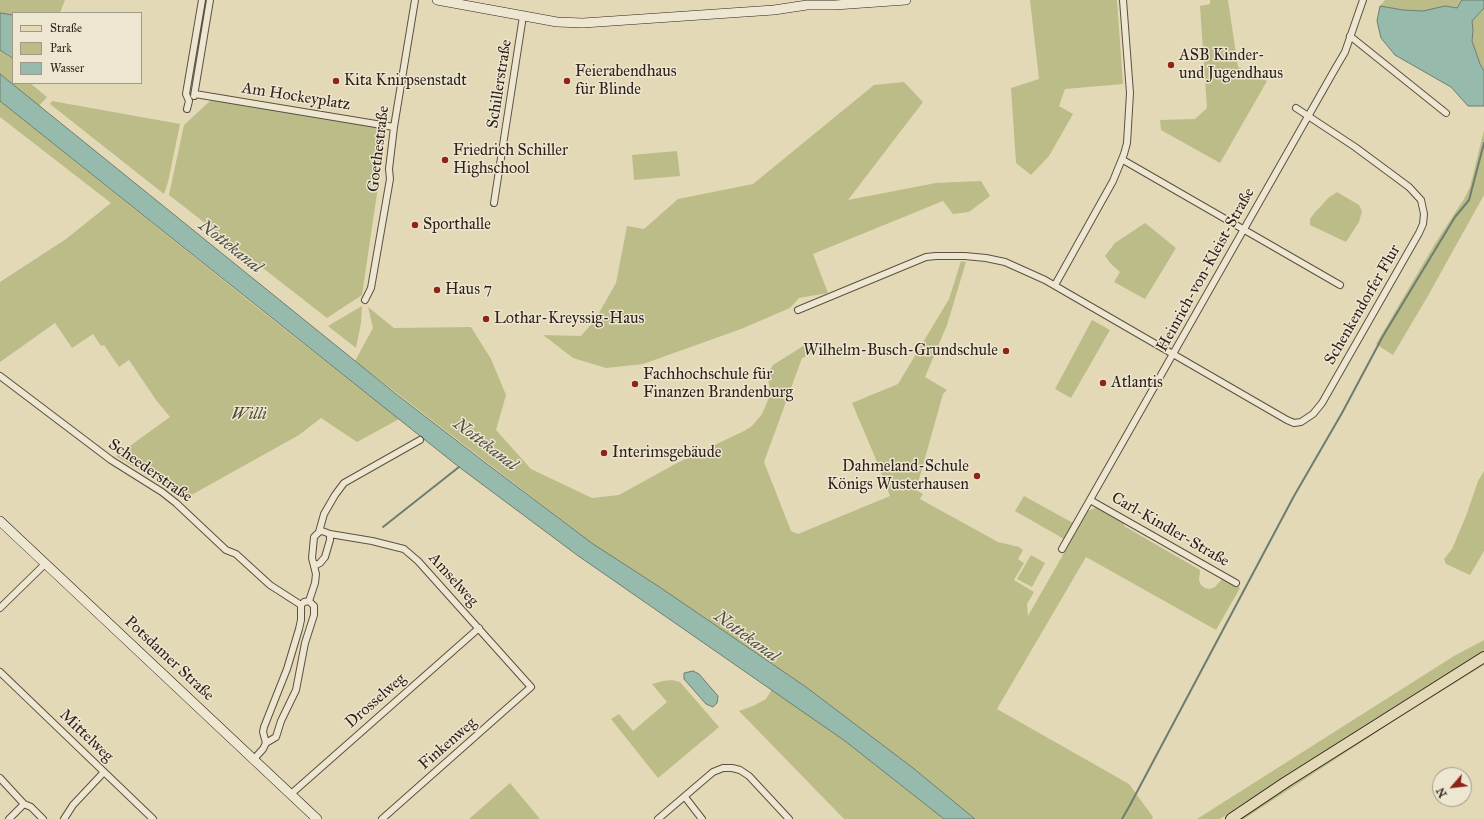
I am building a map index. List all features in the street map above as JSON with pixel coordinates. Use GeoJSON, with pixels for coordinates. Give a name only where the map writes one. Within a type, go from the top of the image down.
{"type":"FeatureCollection","features":[{"type":"Feature","properties":{"kind":"main road"},"geometry":{"type":"LineString","coordinates":[[437,0],[561,23],[584,23],[774,10],[818,2],[835,5],[906,0]]}},
{"type":"Feature","properties":{"kind":"main road","name":"Potsdamer Straße"},"geometry":{"type":"LineString","coordinates":[[0,521],[317,819]]}},
{"type":"Feature","properties":{"kind":"main road"},"geometry":{"type":"LineString","coordinates":[[1231,819],[1484,656]]}},
{"type":"Feature","properties":{"kind":"street"},"geometry":{"type":"LineString","coordinates":[[187,109],[188,101],[186,94],[202,0]]}},
{"type":"Feature","properties":{"kind":"street"},"geometry":{"type":"LineString","coordinates":[[188,101],[194,98],[195,94],[210,0]]}},
{"type":"Feature","properties":{"kind":"street","name":"Goethestraße"},"geometry":{"type":"LineString","coordinates":[[365,300],[371,288],[390,179],[389,169],[394,127],[415,0]]}},
{"type":"Feature","properties":{"kind":"street"},"geometry":{"type":"LineString","coordinates":[[1055,286],[1114,181],[1123,160],[1127,143],[1130,93],[1123,0]]}},
{"type":"Feature","properties":{"kind":"street","name":"Heinrich-von-Kleist-Straße"},"geometry":{"type":"LineString","coordinates":[[1062,549],[1345,52],[1363,0]]}},
{"type":"Feature","properties":{"kind":"street","name":"Schillerstraße"},"geometry":{"type":"LineString","coordinates":[[494,203],[523,16]]}},
{"type":"Feature","properties":{"kind":"street"},"geometry":{"type":"LineString","coordinates":[[1350,36],[1446,113]]}},
{"type":"Feature","properties":{"kind":"street","name":"Am Hockeyplatz"},"geometry":{"type":"LineString","coordinates":[[195,94],[394,127]]}},
{"type":"Feature","properties":{"kind":"street","name":"Schenkendorfer Flur"},"geometry":{"type":"LineString","coordinates":[[798,310],[922,258],[932,256],[965,256],[1005,262],[1055,286],[1294,422],[1301,422],[1320,407],[1419,233],[1423,224],[1424,214],[1421,200],[1409,187],[1355,147],[1296,108]]}},
{"type":"Feature","properties":{"kind":"street"},"geometry":{"type":"LineString","coordinates":[[1123,160],[1340,285]]}},
{"type":"Feature","properties":{"kind":"street","name":"Scheederstraße"},"geometry":{"type":"LineString","coordinates":[[0,376],[111,460],[162,492],[176,503],[226,550],[236,554],[270,585],[301,605]]}},
{"type":"Feature","properties":{"kind":"street"},"geometry":{"type":"LineString","coordinates":[[310,601],[315,583],[312,545],[314,537],[319,532],[328,506],[344,483],[420,440]]}},
{"type":"Feature","properties":{"kind":"street","name":"Carl-Kindler-Straße"},"geometry":{"type":"LineString","coordinates":[[1090,500],[1236,583]]}},
{"type":"Feature","properties":{"kind":"street","name":"Amselweg"},"geometry":{"type":"LineString","coordinates":[[319,532],[322,531],[330,534],[372,541],[404,550],[418,561],[531,688]]}},
{"type":"Feature","properties":{"kind":"street"},"geometry":{"type":"LineString","coordinates":[[314,566],[320,563],[325,557],[330,534]]}},
{"type":"Feature","properties":{"kind":"street"},"geometry":{"type":"LineString","coordinates":[[0,608],[45,564]]}},
{"type":"Feature","properties":{"kind":"street"},"geometry":{"type":"LineString","coordinates":[[266,743],[263,732],[264,727],[287,669],[299,630],[301,605],[304,602],[310,601]]}},
{"type":"Feature","properties":{"kind":"street"},"geometry":{"type":"LineString","coordinates":[[254,759],[266,743],[276,737],[281,721],[296,690],[305,643],[314,615],[314,606],[310,601]]}},
{"type":"Feature","properties":{"kind":"street","name":"Drosselweg"},"geometry":{"type":"LineString","coordinates":[[291,794],[479,628]]}},
{"type":"Feature","properties":{"kind":"street","name":"Mittelweg"},"geometry":{"type":"LineString","coordinates":[[0,672],[153,819]]}},
{"type":"Feature","properties":{"kind":"street","name":"Finkenweg"},"geometry":{"type":"LineString","coordinates":[[382,819],[531,688]]}},
{"type":"Feature","properties":{"kind":"street"},"geometry":{"type":"LineString","coordinates":[[658,819],[714,772],[723,768],[740,770],[749,776],[789,819]]}},
{"type":"Feature","properties":{"kind":"street"},"geometry":{"type":"LineString","coordinates":[[64,819],[73,805],[104,772]]}},
{"type":"Feature","properties":{"kind":"street"},"geometry":{"type":"LineString","coordinates":[[0,778],[24,804],[31,807],[43,819]]}},
{"type":"Feature","properties":{"kind":"street"},"geometry":{"type":"LineString","coordinates":[[685,797],[702,819]]}},
{"type":"Feature","properties":{"kind":"street"},"geometry":{"type":"LineString","coordinates":[[10,819],[24,804]]}},
{"type":"Feature","properties":{"kind":"green space"},"geometry":{"type":"Polygon","coordinates":[[[0,0],[65,0],[60,12],[12,12],[12,15],[0,13],[0,0]]]}},
{"type":"Feature","properties":{"kind":"green space"},"geometry":{"type":"Polygon","coordinates":[[[1030,0],[1117,0],[1123,84],[1065,89],[1059,106],[1073,114],[1049,156],[1031,175],[1016,163],[1011,88],[1039,79],[1030,0]]]}},
{"type":"Feature","properties":{"kind":"green space"},"geometry":{"type":"Polygon","coordinates":[[[1210,0],[1228,0],[1238,67],[1267,81],[1220,163],[1161,130],[1160,120],[1195,119],[1207,108],[1200,6],[1210,4],[1210,0]]]}},
{"type":"Feature","properties":{"kind":"green space"},"geometry":{"type":"Polygon","coordinates":[[[1385,0],[1462,0],[1457,8],[1445,6],[1423,11],[1403,10],[1380,6],[1385,0]]]}},
{"type":"Feature","properties":{"kind":"green space"},"geometry":{"type":"Polygon","coordinates":[[[1484,8],[1484,71],[1472,41],[1472,21],[1484,8]]]}},
{"type":"Feature","properties":{"kind":"green space"},"geometry":{"type":"Polygon","coordinates":[[[0,50],[12,58],[12,84],[0,74],[0,50]]]}},
{"type":"Feature","properties":{"kind":"green space"},"geometry":{"type":"Polygon","coordinates":[[[904,82],[923,102],[848,200],[936,183],[981,181],[990,196],[969,212],[953,214],[943,201],[813,254],[828,293],[799,298],[790,308],[741,329],[643,364],[606,368],[573,358],[543,335],[581,336],[595,320],[616,283],[627,226],[644,229],[678,199],[753,184],[874,85],[904,82]]]}},
{"type":"Feature","properties":{"kind":"green space"},"geometry":{"type":"Polygon","coordinates":[[[12,84],[31,84],[47,97],[39,106],[12,84]]]}},
{"type":"Feature","properties":{"kind":"green space","name":"Willi"},"geometry":{"type":"Polygon","coordinates":[[[0,101],[259,309],[399,419],[357,442],[321,418],[299,435],[186,498],[116,456],[170,417],[156,400],[129,360],[119,367],[104,345],[101,346],[93,334],[72,348],[55,323],[0,362],[0,282],[66,239],[111,203],[0,117],[0,101]]]}},
{"type":"Feature","properties":{"kind":"green space"},"geometry":{"type":"Polygon","coordinates":[[[52,101],[180,124],[168,182],[164,194],[50,104],[52,101]]]}},
{"type":"Feature","properties":{"kind":"green space"},"geometry":{"type":"Polygon","coordinates":[[[210,101],[242,103],[387,126],[362,295],[327,318],[169,195],[184,125],[210,101]]]}},
{"type":"Feature","properties":{"kind":"green space"},"geometry":{"type":"Polygon","coordinates":[[[1484,130],[1484,195],[1393,355],[1376,344],[1436,242],[1464,199],[1470,187],[1484,130]]]}},
{"type":"Feature","properties":{"kind":"green space"},"geometry":{"type":"Polygon","coordinates":[[[677,151],[680,176],[634,180],[632,155],[677,151]]]}},
{"type":"Feature","properties":{"kind":"green space"},"geometry":{"type":"Polygon","coordinates":[[[1337,192],[1359,205],[1362,211],[1359,222],[1346,242],[1310,225],[1310,219],[1315,212],[1328,198],[1337,192]]]}},
{"type":"Feature","properties":{"kind":"green space"},"geometry":{"type":"Polygon","coordinates":[[[1145,223],[1176,248],[1145,299],[1114,282],[1120,272],[1105,256],[1115,243],[1145,223]]]}},
{"type":"Feature","properties":{"kind":"green space"},"geometry":{"type":"Polygon","coordinates":[[[961,261],[966,262],[947,325],[925,377],[947,390],[943,394],[916,490],[923,494],[920,499],[998,542],[1019,547],[1023,550],[1018,559],[1024,563],[1014,580],[1034,592],[1027,604],[1028,616],[1088,511],[1095,508],[1100,508],[1124,521],[1124,526],[1200,570],[1199,580],[1201,585],[1205,588],[1210,589],[1215,587],[1223,578],[1240,588],[1216,630],[1086,557],[997,709],[1129,784],[1153,817],[1152,819],[975,819],[913,768],[806,687],[658,586],[593,544],[355,361],[373,328],[368,307],[394,328],[471,327],[491,359],[506,395],[496,430],[531,469],[592,498],[619,495],[677,463],[752,426],[762,414],[771,393],[767,375],[773,365],[808,343],[813,353],[802,358],[764,462],[791,531],[798,534],[890,496],[852,403],[898,384],[949,299],[961,261]]]}},
{"type":"Feature","properties":{"kind":"green space"},"geometry":{"type":"Polygon","coordinates":[[[362,306],[361,323],[356,348],[328,326],[362,306]]]}},
{"type":"Feature","properties":{"kind":"green space"},"geometry":{"type":"Polygon","coordinates":[[[1092,320],[1110,330],[1071,398],[1055,389],[1092,320]]]}},
{"type":"Feature","properties":{"kind":"green space"},"geometry":{"type":"Polygon","coordinates":[[[1484,471],[1484,551],[1470,575],[1446,564],[1444,559],[1452,549],[1466,516],[1478,481],[1484,471]]]}},
{"type":"Feature","properties":{"kind":"green space"},"geometry":{"type":"Polygon","coordinates":[[[1024,496],[1073,523],[1064,539],[1015,511],[1024,496]]]}},
{"type":"Feature","properties":{"kind":"green space"},"geometry":{"type":"Polygon","coordinates":[[[1031,555],[1045,563],[1032,587],[1017,579],[1031,555]]]}},
{"type":"Feature","properties":{"kind":"green space"},"geometry":{"type":"Polygon","coordinates":[[[1484,640],[1484,650],[1289,773],[1220,819],[1197,819],[1454,656],[1484,640]]]}},
{"type":"Feature","properties":{"kind":"green space"},"geometry":{"type":"Polygon","coordinates":[[[1484,661],[1484,665],[1400,717],[1244,819],[1239,819],[1269,798],[1484,661]]]}},
{"type":"Feature","properties":{"kind":"green space"},"geometry":{"type":"Polygon","coordinates":[[[672,680],[680,682],[719,727],[658,778],[611,719],[619,714],[633,731],[667,702],[652,684],[672,680]]]}},
{"type":"Feature","properties":{"kind":"green space"},"geometry":{"type":"Polygon","coordinates":[[[772,689],[845,741],[944,819],[844,819],[739,711],[766,699],[772,689]]]}},
{"type":"Feature","properties":{"kind":"green space"},"geometry":{"type":"Polygon","coordinates":[[[510,783],[540,819],[469,819],[510,783]]]}},
{"type":"Feature","properties":{"kind":"water"},"geometry":{"type":"Polygon","coordinates":[[[1462,0],[1484,0],[1484,8],[1472,21],[1472,41],[1484,71],[1484,106],[1468,106],[1451,87],[1395,55],[1381,38],[1377,21],[1380,6],[1403,10],[1423,11],[1445,6],[1457,8],[1462,0]]]}},
{"type":"Feature","properties":{"kind":"water"},"geometry":{"type":"Polygon","coordinates":[[[0,13],[12,15],[12,58],[0,50],[0,13]]]}},
{"type":"Feature","properties":{"kind":"water"},"geometry":{"type":"Polygon","coordinates":[[[0,74],[396,394],[487,464],[593,544],[658,586],[806,687],[913,768],[975,819],[944,819],[845,741],[577,555],[459,467],[0,101],[0,74]]]}},
{"type":"Feature","properties":{"kind":"water"},"geometry":{"type":"Polygon","coordinates":[[[693,671],[699,674],[718,696],[717,703],[713,707],[706,704],[684,679],[684,673],[693,671]]]}},
{"type":"Feature","properties":{"kind":"waterway"},"geometry":{"type":"LineString","coordinates":[[1122,819],[1294,496],[1342,413],[1383,336],[1455,217],[1469,200],[1484,143]]}},
{"type":"Feature","properties":{"kind":"waterway"},"geometry":{"type":"LineString","coordinates":[[383,527],[459,467]]}},
{"type":"Feature","properties":{"kind":"place","name":"ASB Kinder- und Jugendhaus"},"geometry":{"type":"Point","coordinates":[1171,65]}},
{"type":"Feature","properties":{"kind":"place","name":"Kita Knirpsenstadt"},"geometry":{"type":"Point","coordinates":[336,81]}},
{"type":"Feature","properties":{"kind":"place","name":"Feierabendhaus für Blinde"},"geometry":{"type":"Point","coordinates":[567,81]}},
{"type":"Feature","properties":{"kind":"place","name":"Friedrich Schiller Highschool"},"geometry":{"type":"Point","coordinates":[445,160]}},
{"type":"Feature","properties":{"kind":"place","name":"Sporthalle"},"geometry":{"type":"Point","coordinates":[415,225]}},
{"type":"Feature","properties":{"kind":"place","name":"Haus 7"},"geometry":{"type":"Point","coordinates":[437,290]}},
{"type":"Feature","properties":{"kind":"place","name":"Lothar-Kreyssig-Haus"},"geometry":{"type":"Point","coordinates":[486,319]}},
{"type":"Feature","properties":{"kind":"place","name":"Wilhelm-Busch-Grundschule"},"geometry":{"type":"Point","coordinates":[1006,351]}},
{"type":"Feature","properties":{"kind":"place","name":"Atlantis"},"geometry":{"type":"Point","coordinates":[1103,383]}},
{"type":"Feature","properties":{"kind":"place","name":"Fachhochschule für Finanzen Brandenburg"},"geometry":{"type":"Point","coordinates":[635,384]}},
{"type":"Feature","properties":{"kind":"place","name":"Interimsgebäude"},"geometry":{"type":"Point","coordinates":[604,453]}},
{"type":"Feature","properties":{"kind":"place","name":"Dahmeland-Schule Königs Wusterhausen"},"geometry":{"type":"Point","coordinates":[977,476]}},
{"type":"Feature","properties":{"kind":"water label","name":"Nottekanal"},"geometry":{"type":"Point","coordinates":[230,247]}},
{"type":"Feature","properties":{"kind":"water label","name":"Nottekanal"},"geometry":{"type":"Point","coordinates":[485,445]}},
{"type":"Feature","properties":{"kind":"water label","name":"Nottekanal"},"geometry":{"type":"Point","coordinates":[746,637]}}]}
